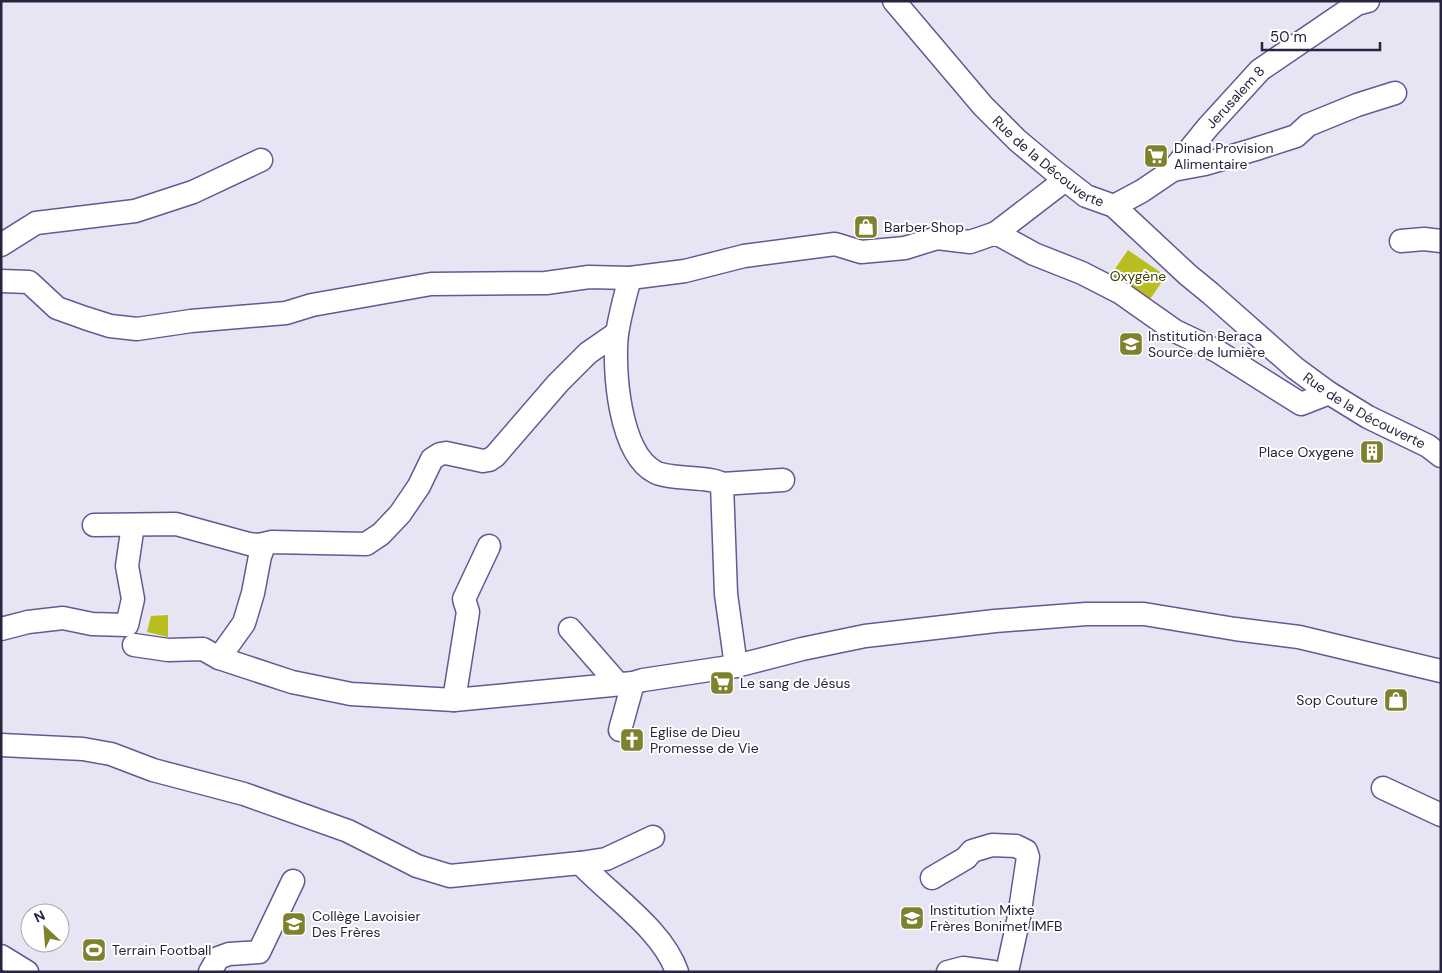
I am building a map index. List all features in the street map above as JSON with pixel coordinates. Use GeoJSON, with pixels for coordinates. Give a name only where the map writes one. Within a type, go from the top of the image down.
{"type":"FeatureCollection","features":[{"type":"Feature","properties":{"kind":"street","name":"Rue de la Découverte"},"geometry":{"type":"LineString","coordinates":[[894,1],[983,106],[1017,140],[1065,180],[1086,196],[1114,206],[1188,276],[1295,368],[1330,393],[1368,416],[1437,446]]}},
{"type":"Feature","properties":{"kind":"street","name":"Jerusalem 8"},"geometry":{"type":"LineString","coordinates":[[1114,206],[1142,191],[1173,170],[1208,127],[1260,70],[1357,4],[1368,1]]}},
{"type":"Feature","properties":{"kind":"street"},"geometry":{"type":"LineString","coordinates":[[1173,170],[1231,157],[1296,136],[1308,125],[1357,105],[1395,93]]}},
{"type":"Feature","properties":{"kind":"street"},"geometry":{"type":"LineString","coordinates":[[1,245],[36,223],[135,212],[193,192],[261,160]]}},
{"type":"Feature","properties":{"kind":"street"},"geometry":{"type":"LineString","coordinates":[[1,280],[29,282],[57,308],[110,326],[137,329],[191,321],[286,313],[312,305],[431,284],[546,283],[589,277],[630,278],[685,271],[744,256],[836,244],[861,252],[905,248],[936,238],[970,242],[996,234],[1065,180]]}},
{"type":"Feature","properties":{"kind":"street"},"geometry":{"type":"LineString","coordinates":[[996,234],[1034,254],[1082,273],[1121,293],[1176,331],[1218,351],[1300,404],[1330,393]]}},
{"type":"Feature","properties":{"kind":"street"},"geometry":{"type":"LineString","coordinates":[[1400,241],[1424,239],[1441,241]]}},
{"type":"Feature","properties":{"kind":"street"},"geometry":{"type":"LineString","coordinates":[[630,278],[616,348],[622,418],[639,458],[655,472],[691,479],[717,480],[722,484],[783,480]]}},
{"type":"Feature","properties":{"kind":"street"},"geometry":{"type":"LineString","coordinates":[[94,525],[176,524],[259,545],[272,542],[366,544],[380,534],[400,514],[419,486],[432,459],[446,453],[483,461],[495,456],[558,383],[588,353],[618,333]]}},
{"type":"Feature","properties":{"kind":"street"},"geometry":{"type":"LineString","coordinates":[[722,484],[726,601],[736,666]]}},
{"type":"Feature","properties":{"kind":"street"},"geometry":{"type":"LineString","coordinates":[[1,630],[28,622],[63,618],[92,624],[126,625],[133,598],[127,566],[133,525]]}},
{"type":"Feature","properties":{"kind":"street"},"geometry":{"type":"LineString","coordinates":[[219,658],[244,623],[262,551],[259,545]]}},
{"type":"Feature","properties":{"kind":"street"},"geometry":{"type":"LineString","coordinates":[[454,700],[468,612],[464,598],[489,546]]}},
{"type":"Feature","properties":{"kind":"street"},"geometry":{"type":"LineString","coordinates":[[134,645],[168,650],[203,648],[219,658],[292,682],[351,694],[454,700],[626,684],[736,666],[864,636],[995,621],[1086,614],[1135,614],[1299,636],[1441,671]]}},
{"type":"Feature","properties":{"kind":"street"},"geometry":{"type":"LineString","coordinates":[[570,629],[626,684]]}},
{"type":"Feature","properties":{"kind":"street"},"geometry":{"type":"LineString","coordinates":[[620,730],[626,684]]}},
{"type":"Feature","properties":{"kind":"street"},"geometry":{"type":"LineString","coordinates":[[1,745],[82,749],[111,754],[153,770],[244,794],[348,831],[417,866],[450,876],[580,864],[606,859],[653,837]]}},
{"type":"Feature","properties":{"kind":"street"},"geometry":{"type":"LineString","coordinates":[[1383,788],[1441,815]]}},
{"type":"Feature","properties":{"kind":"street"},"geometry":{"type":"LineString","coordinates":[[932,878],[966,858],[972,851],[992,845],[1016,846],[1026,851],[1028,857],[1019,917],[1007,972]]}},
{"type":"Feature","properties":{"kind":"street"},"geometry":{"type":"LineString","coordinates":[[580,864],[666,948],[677,972]]}},
{"type":"Feature","properties":{"kind":"street"},"geometry":{"type":"LineString","coordinates":[[210,972],[218,958],[229,954],[259,952],[294,881]]}},
{"type":"Feature","properties":{"kind":"street"},"geometry":{"type":"LineString","coordinates":[[1,956],[27,972]]}},
{"type":"Feature","properties":{"kind":"street"},"geometry":{"type":"LineString","coordinates":[[948,972],[963,968],[993,972]]}},
{"type":"Feature","properties":{"kind":"green space","name":"Oxygène"},"geometry":{"type":"Polygon","coordinates":[[[1128,250],[1166,276],[1148,302],[1110,276],[1128,250]]]}},
{"type":"Feature","properties":{"kind":"green space"},"geometry":{"type":"Polygon","coordinates":[[[168,615],[168,637],[147,632],[151,616],[168,615]]]}},
{"type":"Feature","properties":{"kind":"place","name":"Dinad Provision Alimentaire"},"geometry":{"type":"Point","coordinates":[1156,156]}},
{"type":"Feature","properties":{"kind":"place","name":"Barber Shop"},"geometry":{"type":"Point","coordinates":[866,227]}},
{"type":"Feature","properties":{"kind":"place","name":"Institution Beraca Source de lumière"},"geometry":{"type":"Point","coordinates":[1131,344]}},
{"type":"Feature","properties":{"kind":"place","name":"Place Oxygene"},"geometry":{"type":"Point","coordinates":[1372,452]}},
{"type":"Feature","properties":{"kind":"place","name":"Le sang de Jésus"},"geometry":{"type":"Point","coordinates":[722,683]}},
{"type":"Feature","properties":{"kind":"place","name":"Sop Couture"},"geometry":{"type":"Point","coordinates":[1396,700]}},
{"type":"Feature","properties":{"kind":"place","name":"Eglise de Dieu Promesse de Vie"},"geometry":{"type":"Point","coordinates":[632,740]}},
{"type":"Feature","properties":{"kind":"place","name":"Institution Mixte Frères Bonimet IMFB"},"geometry":{"type":"Point","coordinates":[912,918]}},
{"type":"Feature","properties":{"kind":"place","name":"Collège Lavoisier Des Frères"},"geometry":{"type":"Point","coordinates":[294,924]}},
{"type":"Feature","properties":{"kind":"place","name":"Terrain Football"},"geometry":{"type":"Point","coordinates":[94,950]}}]}
